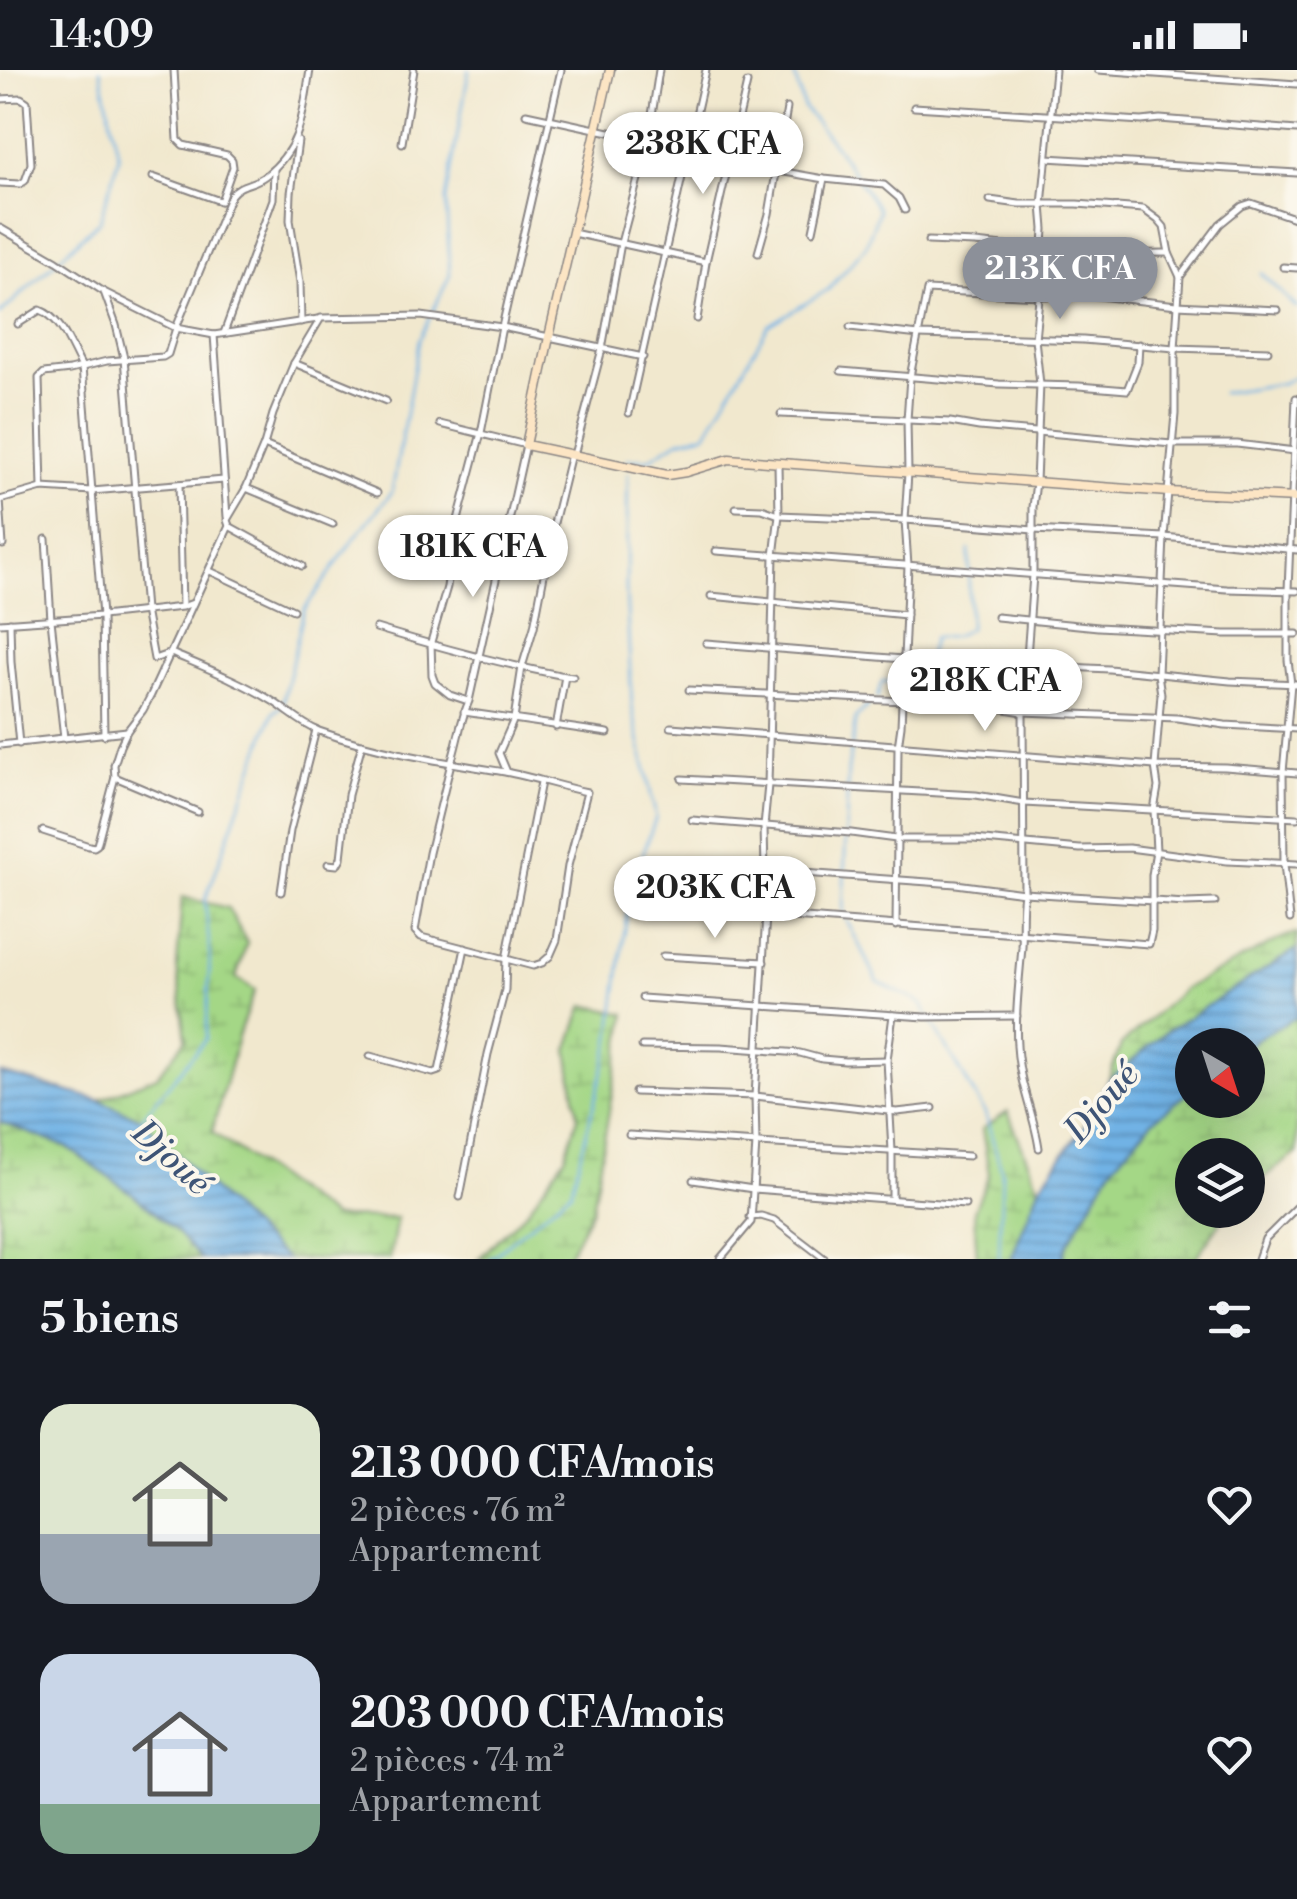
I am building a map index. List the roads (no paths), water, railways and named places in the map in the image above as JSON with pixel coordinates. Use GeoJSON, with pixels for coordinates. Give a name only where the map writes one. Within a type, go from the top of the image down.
{"type":"FeatureCollection","features":[{"type":"Feature","properties":{"kind":"street"},"geometry":{"type":"LineString","coordinates":[[42,488],[39,378],[44,373],[124,358],[168,354],[224,203],[232,160],[178,140],[174,70]]}},
{"type":"Feature","properties":{"kind":"street"},"geometry":{"type":"LineString","coordinates":[[301,322],[300,282],[290,220],[310,70]]}},
{"type":"Feature","properties":{"kind":"street"},"geometry":{"type":"LineString","coordinates":[[402,143],[414,70]]}},
{"type":"Feature","properties":{"kind":"street"},"geometry":{"type":"LineString","coordinates":[[469,701],[450,695],[435,683],[430,642],[481,433],[560,70]]}},
{"type":"Feature","properties":{"kind":"street"},"geometry":{"type":"LineString","coordinates":[[104,292],[124,358],[145,610],[154,659],[171,653],[245,687],[316,730],[362,744],[451,762],[485,770],[507,772],[587,792],[568,866],[557,940],[542,963],[534,966],[506,959],[421,937],[415,931],[429,853],[451,762],[464,712],[469,701],[610,70]]}},
{"type":"Feature","properties":{"kind":"street"},"geometry":{"type":"LineString","coordinates":[[507,772],[500,754],[514,719],[548,556],[602,349],[660,70]]}},
{"type":"Feature","properties":{"kind":"street"},"geometry":{"type":"LineString","coordinates":[[629,413],[706,70]]}},
{"type":"Feature","properties":{"kind":"street"},"geometry":{"type":"LineString","coordinates":[[1039,1148],[1018,1063],[1017,1016],[1024,893],[1022,712],[1033,575],[1040,384],[1035,339],[1055,70]]}},
{"type":"Feature","properties":{"kind":"street"},"geometry":{"type":"LineString","coordinates":[[1098,70],[1297,84]]}},
{"type":"Feature","properties":{"kind":"street"},"geometry":{"type":"LineString","coordinates":[[696,318],[747,83]]}},
{"type":"Feature","properties":{"kind":"street"},"geometry":{"type":"LineString","coordinates":[[0,99],[26,100],[31,164],[26,181],[0,183]]}},
{"type":"Feature","properties":{"kind":"street"},"geometry":{"type":"LineString","coordinates":[[914,107],[1297,130]]}},
{"type":"Feature","properties":{"kind":"street"},"geometry":{"type":"LineString","coordinates":[[758,252],[769,214],[787,108]]}},
{"type":"Feature","properties":{"kind":"street"},"geometry":{"type":"LineString","coordinates":[[526,114],[777,171],[884,185],[899,198],[905,210]]}},
{"type":"Feature","properties":{"kind":"street"},"geometry":{"type":"LineString","coordinates":[[224,203],[238,186],[261,179],[298,138]]}},
{"type":"Feature","properties":{"kind":"street"},"geometry":{"type":"LineString","coordinates":[[1047,158],[1297,173]]}},
{"type":"Feature","properties":{"kind":"street"},"geometry":{"type":"LineString","coordinates":[[224,333],[272,199],[274,166]]}},
{"type":"Feature","properties":{"kind":"street"},"geometry":{"type":"LineString","coordinates":[[154,178],[224,203]]}},
{"type":"Feature","properties":{"kind":"street"},"geometry":{"type":"LineString","coordinates":[[813,232],[824,179]]}},
{"type":"Feature","properties":{"kind":"street"},"geometry":{"type":"LineString","coordinates":[[659,911],[766,915],[1149,944],[1156,851],[1155,766],[1161,694],[1158,674],[1164,537],[1175,414],[1180,278],[1164,228],[1143,209],[990,200]]}},
{"type":"Feature","properties":{"kind":"street"},"geometry":{"type":"LineString","coordinates":[[1180,278],[1220,224],[1242,206],[1250,203],[1297,219]]}},
{"type":"Feature","properties":{"kind":"street"},"geometry":{"type":"LineString","coordinates":[[0,228],[104,292],[176,328],[214,335],[321,318],[420,316],[502,327],[643,356]]}},
{"type":"Feature","properties":{"kind":"street"},"geometry":{"type":"LineString","coordinates":[[573,233],[706,262]]}},
{"type":"Feature","properties":{"kind":"street"},"geometry":{"type":"LineString","coordinates":[[928,241],[1080,254],[1169,253]]}},
{"type":"Feature","properties":{"kind":"street"},"geometry":{"type":"LineString","coordinates":[[1283,267],[1297,268]]}},
{"type":"Feature","properties":{"kind":"street"},"geometry":{"type":"LineString","coordinates":[[896,926],[898,746],[908,566],[904,520],[907,420],[910,377],[927,290],[1090,295],[1177,305],[1278,310]]}},
{"type":"Feature","properties":{"kind":"street"},"geometry":{"type":"LineString","coordinates":[[18,324],[40,310],[48,312],[82,367],[102,616],[104,735]]}},
{"type":"Feature","properties":{"kind":"street"},"geometry":{"type":"LineString","coordinates":[[44,831],[94,847],[97,844],[115,776],[114,764],[126,731],[144,710],[210,571],[294,364],[321,318]]}},
{"type":"Feature","properties":{"kind":"street"},"geometry":{"type":"LineString","coordinates":[[850,328],[919,335],[1268,351]]}},
{"type":"Feature","properties":{"kind":"street"},"geometry":{"type":"LineString","coordinates":[[214,335],[228,523]]}},
{"type":"Feature","properties":{"kind":"street"},"geometry":{"type":"LineString","coordinates":[[841,371],[1127,390],[1140,344]]}},
{"type":"Feature","properties":{"kind":"street"},"geometry":{"type":"LineString","coordinates":[[294,364],[386,401]]}},
{"type":"Feature","properties":{"kind":"street"},"geometry":{"type":"LineString","coordinates":[[1290,919],[1284,864],[1283,772],[1294,684],[1288,660],[1293,634],[1288,590],[1294,550],[1296,398]]}},
{"type":"Feature","properties":{"kind":"street"},"geometry":{"type":"LineString","coordinates":[[781,414],[950,422],[1037,433],[1295,451]]}},
{"type":"Feature","properties":{"kind":"street"},"geometry":{"type":"LineString","coordinates":[[440,424],[668,475],[728,459],[1295,498]]}},
{"type":"Feature","properties":{"kind":"street"},"geometry":{"type":"LineString","coordinates":[[264,445],[377,492]]}},
{"type":"Feature","properties":{"kind":"street"},"geometry":{"type":"LineString","coordinates":[[720,1259],[751,1222],[766,915],[764,827],[778,465]]}},
{"type":"Feature","properties":{"kind":"street"},"geometry":{"type":"LineString","coordinates":[[3,545],[0,499],[42,488],[92,491],[224,480]]}},
{"type":"Feature","properties":{"kind":"street"},"geometry":{"type":"LineString","coordinates":[[178,484],[182,607]]}},
{"type":"Feature","properties":{"kind":"street"},"geometry":{"type":"LineString","coordinates":[[246,488],[333,524]]}},
{"type":"Feature","properties":{"kind":"street"},"geometry":{"type":"LineString","coordinates":[[736,508],[762,509],[778,515],[1164,537],[1294,550]]}},
{"type":"Feature","properties":{"kind":"street"},"geometry":{"type":"LineString","coordinates":[[228,523],[302,566]]}},
{"type":"Feature","properties":{"kind":"street"},"geometry":{"type":"LineString","coordinates":[[454,535],[548,556]]}},
{"type":"Feature","properties":{"kind":"street"},"geometry":{"type":"LineString","coordinates":[[46,539],[64,738]]}},
{"type":"Feature","properties":{"kind":"street"},"geometry":{"type":"LineString","coordinates":[[716,551],[1297,591]]}},
{"type":"Feature","properties":{"kind":"street"},"geometry":{"type":"LineString","coordinates":[[210,571],[294,610]]}},
{"type":"Feature","properties":{"kind":"street"},"geometry":{"type":"LineString","coordinates":[[711,596],[906,615]]}},
{"type":"Feature","properties":{"kind":"street"},"geometry":{"type":"LineString","coordinates":[[0,623],[102,616],[192,603]]}},
{"type":"Feature","properties":{"kind":"street"},"geometry":{"type":"LineString","coordinates":[[997,616],[1225,634],[1293,634]]}},
{"type":"Feature","properties":{"kind":"street"},"geometry":{"type":"LineString","coordinates":[[10,622],[20,744]]}},
{"type":"Feature","properties":{"kind":"street"},"geometry":{"type":"LineString","coordinates":[[376,628],[478,658],[569,676],[556,727]]}},
{"type":"Feature","properties":{"kind":"street"},"geometry":{"type":"LineString","coordinates":[[706,643],[903,660],[1108,669],[1294,684]]}},
{"type":"Feature","properties":{"kind":"street"},"geometry":{"type":"LineString","coordinates":[[0,663],[11,662]]}},
{"type":"Feature","properties":{"kind":"street"},"geometry":{"type":"LineString","coordinates":[[689,690],[981,704],[1022,712],[1158,717],[1297,729]]}},
{"type":"Feature","properties":{"kind":"street"},"geometry":{"type":"LineString","coordinates":[[464,712],[608,733]]}},
{"type":"Feature","properties":{"kind":"street"},"geometry":{"type":"LineString","coordinates":[[670,728],[1155,766],[1297,773]]}},
{"type":"Feature","properties":{"kind":"street"},"geometry":{"type":"LineString","coordinates":[[282,892],[290,831],[316,730]]}},
{"type":"Feature","properties":{"kind":"street"},"geometry":{"type":"LineString","coordinates":[[0,746],[126,731]]}},
{"type":"Feature","properties":{"kind":"street"},"geometry":{"type":"LineString","coordinates":[[328,864],[336,865],[340,858],[348,795],[362,744]]}},
{"type":"Feature","properties":{"kind":"street"},"geometry":{"type":"LineString","coordinates":[[115,776],[198,812]]}},
{"type":"Feature","properties":{"kind":"street"},"geometry":{"type":"LineString","coordinates":[[682,779],[1297,818]]}},
{"type":"Feature","properties":{"kind":"street"},"geometry":{"type":"LineString","coordinates":[[460,1197],[504,990],[506,959],[541,782]]}},
{"type":"Feature","properties":{"kind":"street"},"geometry":{"type":"LineString","coordinates":[[692,820],[896,839],[974,839],[1129,848],[1228,861],[1297,864]]}},
{"type":"Feature","properties":{"kind":"street"},"geometry":{"type":"LineString","coordinates":[[666,863],[956,884],[1024,893],[1214,902]]}},
{"type":"Feature","properties":{"kind":"street"},"geometry":{"type":"LineString","coordinates":[[370,1056],[439,1072],[465,948]]}},
{"type":"Feature","properties":{"kind":"street"},"geometry":{"type":"LineString","coordinates":[[664,956],[764,962]]}},
{"type":"Feature","properties":{"kind":"street"},"geometry":{"type":"LineString","coordinates":[[642,998],[926,1018],[1017,1016]]}},
{"type":"Feature","properties":{"kind":"street"},"geometry":{"type":"LineString","coordinates":[[892,1199],[887,1060],[893,1015]]}},
{"type":"Feature","properties":{"kind":"street"},"geometry":{"type":"LineString","coordinates":[[642,1046],[800,1053],[845,1061],[887,1060]]}},
{"type":"Feature","properties":{"kind":"street"},"geometry":{"type":"LineString","coordinates":[[635,1092],[755,1096],[897,1112],[933,1108]]}},
{"type":"Feature","properties":{"kind":"street"},"geometry":{"type":"LineString","coordinates":[[629,1135],[969,1156]]}},
{"type":"Feature","properties":{"kind":"street"},"geometry":{"type":"LineString","coordinates":[[694,1180],[753,1189],[964,1206]]}},
{"type":"Feature","properties":{"kind":"street"},"geometry":{"type":"LineString","coordinates":[[1258,1259],[1265,1239],[1297,1207]]}},
{"type":"Feature","properties":{"kind":"street"},"geometry":{"type":"LineString","coordinates":[[750,1217],[774,1220],[825,1259]]}},
{"type":"Feature","properties":{"kind":"water","name":"Djoué"},"geometry":{"type":"Polygon","coordinates":[[[1297,949],[1297,1017],[1265,1034],[1265,1028],[1175,1028],[1175,1103],[1152,1121],[1110,1170],[1063,1259],[1011,1259],[1039,1188],[1084,1126],[1108,1081],[1166,1032],[1297,949]]]}},
{"type":"Feature","properties":{"kind":"water","name":"Djoué"},"geometry":{"type":"Polygon","coordinates":[[[0,1073],[99,1100],[141,1119],[287,1259],[201,1259],[133,1194],[67,1147],[0,1122],[0,1073]]]}},
{"type":"Feature","properties":{"kind":"waterway"},"geometry":{"type":"LineString","coordinates":[[0,314],[100,220],[119,157],[100,70]]}},
{"type":"Feature","properties":{"kind":"waterway","name":"Djoué"},"geometry":{"type":"LineString","coordinates":[[140,1120],[206,1039],[210,953],[205,901],[273,713],[282,705],[304,610],[392,492],[419,340],[450,275],[446,199],[469,70]]}},
{"type":"Feature","properties":{"kind":"waterway"},"geometry":{"type":"LineString","coordinates":[[628,459],[649,459],[679,440],[706,434],[768,326],[829,289],[866,246],[879,210],[804,108],[793,70]]}},
{"type":"Feature","properties":{"kind":"waterway"},"geometry":{"type":"LineString","coordinates":[[1261,273],[1297,308]]}},
{"type":"Feature","properties":{"kind":"waterway"},"geometry":{"type":"LineString","coordinates":[[1221,393],[1283,383],[1297,375]]}},
{"type":"Feature","properties":{"kind":"waterway"},"geometry":{"type":"LineString","coordinates":[[490,1259],[571,1191],[610,1044],[630,890],[656,817],[632,707],[626,589],[628,473]]}},
{"type":"Feature","properties":{"kind":"waterway"},"geometry":{"type":"LineString","coordinates":[[925,658],[933,638],[953,637],[969,629],[969,550]]}},
{"type":"Feature","properties":{"kind":"waterway"},"geometry":{"type":"LineString","coordinates":[[877,698],[882,681],[897,683],[908,679],[908,662]]}},
{"type":"Feature","properties":{"kind":"waterway"},"geometry":{"type":"LineString","coordinates":[[871,703],[856,717],[848,769],[843,913],[878,982],[921,1003],[985,1113],[1002,1172],[999,1259]]}}]}
